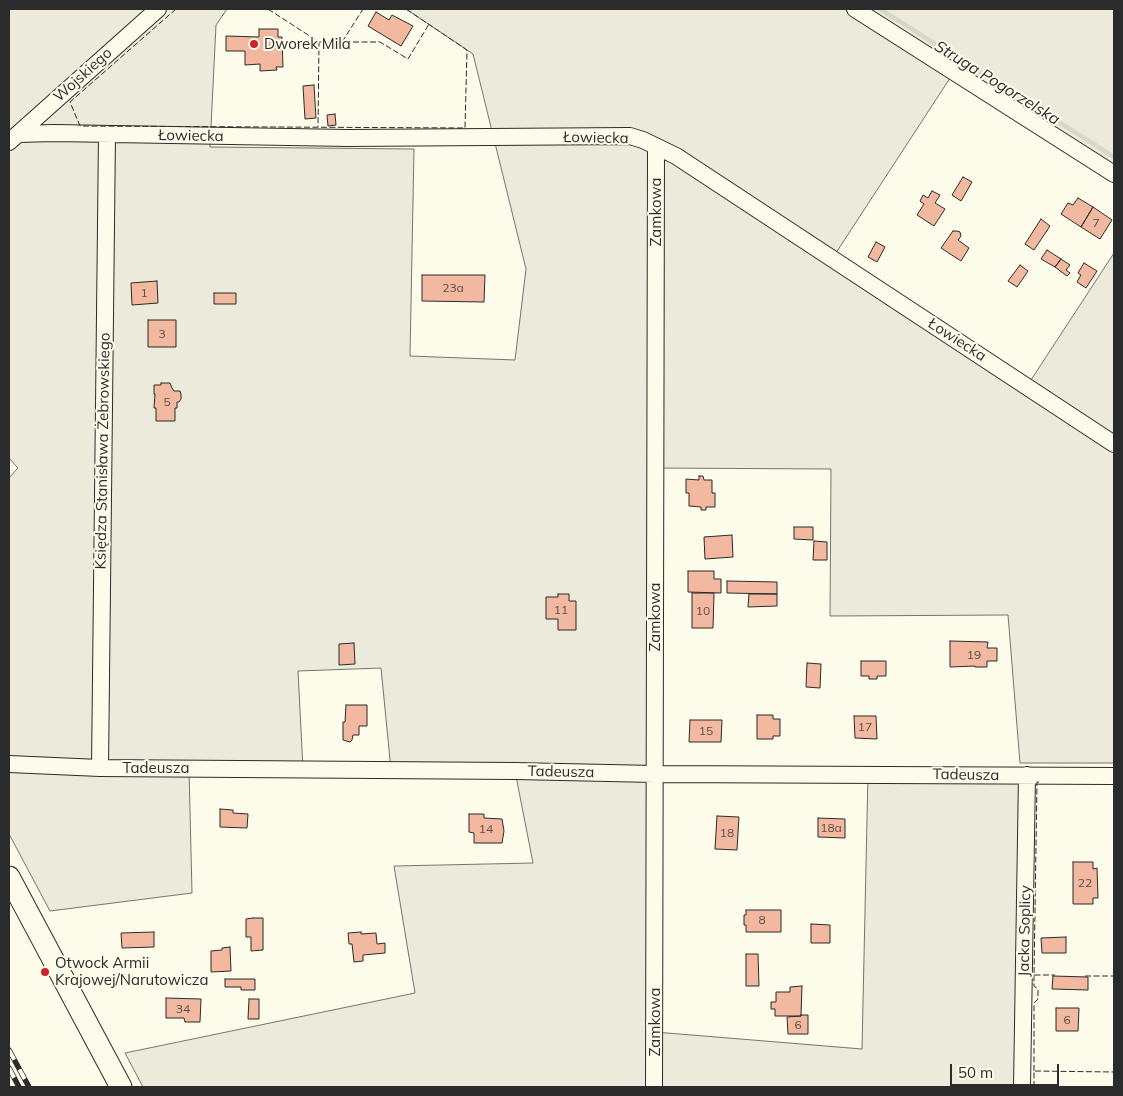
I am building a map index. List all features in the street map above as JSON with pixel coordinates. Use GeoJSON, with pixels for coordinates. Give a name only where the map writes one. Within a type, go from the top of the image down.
{"type":"FeatureCollection","features":[{"type":"Feature","properties":{"kind":"main road"},"geometry":{"type":"LineString","coordinates":[[9,877],[122,1087]]}},
{"type":"Feature","properties":{"kind":"street","name":"Wojskiego"},"geometry":{"type":"LineString","coordinates":[[13,138],[158,9]]}},
{"type":"Feature","properties":{"kind":"street"},"geometry":{"type":"LineString","coordinates":[[855,9],[1114,174]]}},
{"type":"Feature","properties":{"kind":"street","name":"Łowiecka"},"geometry":{"type":"LineString","coordinates":[[13,138],[54,133],[348,138],[630,136],[676,156],[1114,444]]}},
{"type":"Feature","properties":{"kind":"street","name":"Księdza Stanisława Żebrowskiego"},"geometry":{"type":"LineString","coordinates":[[100,768],[107,134]]}},
{"type":"Feature","properties":{"kind":"street","name":"Zamkowa"},"geometry":{"type":"LineString","coordinates":[[654,1087],[656,147]]}},
{"type":"Feature","properties":{"kind":"street","name":"Tadeusza"},"geometry":{"type":"LineString","coordinates":[[9,764],[100,768],[655,774],[1114,776]]}},
{"type":"Feature","properties":{"kind":"street","name":"Jacka Soplicy"},"geometry":{"type":"LineString","coordinates":[[1022,1087],[1028,775]]}},
{"type":"Feature","properties":{"kind":"shaded area"},"geometry":{"type":"Polygon","coordinates":[[[9,9],[227,9],[216,25],[210,147],[414,149],[410,356],[515,360],[526,269],[473,54],[406,9],[1114,9],[1114,174],[954,72],[832,259],[1027,386],[1114,253],[1114,763],[1020,763],[1008,615],[830,616],[831,469],[656,468],[655,1032],[862,1049],[868,773],[1027,775],[1020,1087],[143,1087],[125,1053],[415,993],[394,866],[533,863],[515,771],[391,770],[381,668],[298,671],[303,769],[189,769],[192,893],[50,911],[9,834],[9,478],[18,468],[9,458],[9,9]]]}},
{"type":"Feature","properties":{"kind":"building"},"geometry":{"type":"Polygon","coordinates":[[[376,12],[389,20],[392,15],[413,26],[401,46],[368,26],[376,12]]]}},
{"type":"Feature","properties":{"kind":"building","name":"Dworek Mila"},"geometry":{"type":"Polygon","coordinates":[[[259,29],[278,29],[278,37],[282,37],[283,67],[276,67],[277,70],[260,71],[260,64],[245,65],[245,51],[226,51],[226,36],[259,37],[259,29]]]}},
{"type":"Feature","properties":{"kind":"building"},"geometry":{"type":"Polygon","coordinates":[[[314,85],[316,118],[305,119],[303,86],[314,85]]]}},
{"type":"Feature","properties":{"kind":"building"},"geometry":{"type":"Polygon","coordinates":[[[335,114],[336,125],[328,126],[327,115],[335,114]]]}},
{"type":"Feature","properties":{"kind":"building"},"geometry":{"type":"Polygon","coordinates":[[[963,177],[972,182],[961,201],[952,195],[963,177]]]}},
{"type":"Feature","properties":{"kind":"building"},"geometry":{"type":"Polygon","coordinates":[[[932,191],[940,195],[935,203],[945,209],[934,226],[917,215],[924,204],[920,201],[923,195],[928,198],[932,191]]]}},
{"type":"Feature","properties":{"kind":"building"},"geometry":{"type":"Polygon","coordinates":[[[1078,198],[1093,207],[1081,227],[1061,214],[1068,203],[1073,205],[1078,198]]]}},
{"type":"Feature","properties":{"kind":"building"},"geometry":{"type":"Polygon","coordinates":[[[1093,207],[1112,220],[1100,239],[1081,227],[1093,207]]]}},
{"type":"Feature","properties":{"kind":"building"},"geometry":{"type":"Polygon","coordinates":[[[1041,219],[1050,226],[1034,250],[1025,244],[1041,219]]]}},
{"type":"Feature","properties":{"kind":"building"},"geometry":{"type":"Polygon","coordinates":[[[953,231],[960,232],[961,236],[958,240],[969,248],[961,261],[941,248],[953,231]]]}},
{"type":"Feature","properties":{"kind":"building"},"geometry":{"type":"Polygon","coordinates":[[[876,242],[885,247],[877,262],[868,257],[876,242]]]}},
{"type":"Feature","properties":{"kind":"building"},"geometry":{"type":"Polygon","coordinates":[[[1047,250],[1061,259],[1055,267],[1041,259],[1047,250]]]}},
{"type":"Feature","properties":{"kind":"building"},"geometry":{"type":"Polygon","coordinates":[[[1061,259],[1070,265],[1066,270],[1070,273],[1067,276],[1055,267],[1061,259]]]}},
{"type":"Feature","properties":{"kind":"building"},"geometry":{"type":"Polygon","coordinates":[[[1084,263],[1097,271],[1086,288],[1077,282],[1081,275],[1078,273],[1084,263]]]}},
{"type":"Feature","properties":{"kind":"building"},"geometry":{"type":"Polygon","coordinates":[[[1020,265],[1028,271],[1017,287],[1008,281],[1020,265]]]}},
{"type":"Feature","properties":{"kind":"building"},"geometry":{"type":"Polygon","coordinates":[[[422,275],[485,275],[484,302],[422,301],[422,275]]]}},
{"type":"Feature","properties":{"kind":"building"},"geometry":{"type":"Polygon","coordinates":[[[157,281],[158,303],[132,305],[131,283],[157,281]]]}},
{"type":"Feature","properties":{"kind":"building"},"geometry":{"type":"Polygon","coordinates":[[[214,293],[236,293],[236,304],[214,304],[214,293]]]}},
{"type":"Feature","properties":{"kind":"building"},"geometry":{"type":"Polygon","coordinates":[[[148,320],[176,320],[176,347],[148,347],[148,320]]]}},
{"type":"Feature","properties":{"kind":"building"},"geometry":{"type":"Polygon","coordinates":[[[161,383],[170,383],[174,391],[180,391],[181,399],[177,402],[177,408],[175,408],[175,421],[156,421],[154,385],[161,385],[161,383]]]}},
{"type":"Feature","properties":{"kind":"building"},"geometry":{"type":"Polygon","coordinates":[[[699,476],[703,476],[704,480],[712,480],[712,493],[715,493],[715,507],[706,507],[706,510],[701,510],[701,507],[689,506],[689,493],[686,493],[686,479],[699,480],[699,476]]]}},
{"type":"Feature","properties":{"kind":"building"},"geometry":{"type":"Polygon","coordinates":[[[794,527],[813,527],[813,540],[794,539],[794,527]]]}},
{"type":"Feature","properties":{"kind":"building"},"geometry":{"type":"Polygon","coordinates":[[[732,535],[733,557],[705,559],[704,537],[732,535]]]}},
{"type":"Feature","properties":{"kind":"building"},"geometry":{"type":"Polygon","coordinates":[[[814,541],[827,542],[827,560],[813,560],[814,541]]]}},
{"type":"Feature","properties":{"kind":"building"},"geometry":{"type":"Polygon","coordinates":[[[688,571],[714,571],[714,579],[721,579],[721,593],[688,592],[688,571]]]}},
{"type":"Feature","properties":{"kind":"building"},"geometry":{"type":"Polygon","coordinates":[[[727,581],[777,582],[777,594],[727,593],[727,581]]]}},
{"type":"Feature","properties":{"kind":"building"},"geometry":{"type":"Polygon","coordinates":[[[692,593],[714,593],[713,628],[692,628],[692,593]]]}},
{"type":"Feature","properties":{"kind":"building"},"geometry":{"type":"Polygon","coordinates":[[[558,594],[569,594],[569,601],[576,601],[576,630],[558,630],[558,619],[546,619],[546,597],[558,597],[558,594]]]}},
{"type":"Feature","properties":{"kind":"building"},"geometry":{"type":"Polygon","coordinates":[[[749,594],[777,594],[777,606],[748,607],[749,594]]]}},
{"type":"Feature","properties":{"kind":"building"},"geometry":{"type":"Polygon","coordinates":[[[950,641],[988,642],[987,648],[997,648],[997,661],[987,661],[987,667],[950,667],[950,641]]]}},
{"type":"Feature","properties":{"kind":"building"},"geometry":{"type":"Polygon","coordinates":[[[354,643],[355,664],[339,665],[339,644],[354,643]]]}},
{"type":"Feature","properties":{"kind":"building"},"geometry":{"type":"Polygon","coordinates":[[[861,661],[886,661],[886,676],[877,676],[877,679],[869,679],[869,676],[861,676],[861,661]]]}},
{"type":"Feature","properties":{"kind":"building"},"geometry":{"type":"Polygon","coordinates":[[[807,663],[821,664],[820,688],[806,687],[807,663]]]}},
{"type":"Feature","properties":{"kind":"building"},"geometry":{"type":"Polygon","coordinates":[[[346,705],[367,705],[367,726],[359,726],[359,735],[353,735],[350,742],[343,740],[343,722],[345,722],[346,705]]]}},
{"type":"Feature","properties":{"kind":"building"},"geometry":{"type":"Polygon","coordinates":[[[757,715],[773,715],[773,719],[780,719],[780,736],[773,736],[773,739],[757,739],[757,715]]]}},
{"type":"Feature","properties":{"kind":"building"},"geometry":{"type":"Polygon","coordinates":[[[854,716],[876,716],[877,739],[855,738],[854,716]]]}},
{"type":"Feature","properties":{"kind":"building"},"geometry":{"type":"Polygon","coordinates":[[[690,720],[722,720],[721,742],[689,742],[690,720]]]}},
{"type":"Feature","properties":{"kind":"building"},"geometry":{"type":"Polygon","coordinates":[[[220,809],[233,810],[233,813],[248,814],[247,828],[220,827],[220,809]]]}},
{"type":"Feature","properties":{"kind":"building"},"geometry":{"type":"Polygon","coordinates":[[[469,814],[484,814],[484,818],[502,819],[504,831],[502,843],[474,843],[474,833],[469,832],[469,814]]]}},
{"type":"Feature","properties":{"kind":"building"},"geometry":{"type":"Polygon","coordinates":[[[717,816],[739,817],[737,850],[715,849],[717,816]]]}},
{"type":"Feature","properties":{"kind":"building"},"geometry":{"type":"Polygon","coordinates":[[[818,818],[845,819],[845,838],[818,837],[818,818]]]}},
{"type":"Feature","properties":{"kind":"building"},"geometry":{"type":"Polygon","coordinates":[[[1073,862],[1093,862],[1093,869],[1097,868],[1098,898],[1093,898],[1093,904],[1073,904],[1073,862]]]}},
{"type":"Feature","properties":{"kind":"building"},"geometry":{"type":"Polygon","coordinates":[[[746,910],[781,910],[781,932],[746,932],[744,915],[746,915],[746,910]]]}},
{"type":"Feature","properties":{"kind":"building"},"geometry":{"type":"Polygon","coordinates":[[[263,918],[263,950],[251,951],[251,937],[246,937],[246,919],[263,918]]]}},
{"type":"Feature","properties":{"kind":"building"},"geometry":{"type":"Polygon","coordinates":[[[811,924],[830,925],[830,943],[811,943],[811,924]]]}},
{"type":"Feature","properties":{"kind":"building"},"geometry":{"type":"Polygon","coordinates":[[[154,932],[154,947],[122,948],[121,933],[154,932]]]}},
{"type":"Feature","properties":{"kind":"building"},"geometry":{"type":"Polygon","coordinates":[[[361,932],[361,934],[376,933],[377,944],[385,943],[385,953],[363,955],[363,961],[354,962],[352,944],[349,944],[348,933],[361,932]]]}},
{"type":"Feature","properties":{"kind":"building"},"geometry":{"type":"Polygon","coordinates":[[[1066,937],[1066,953],[1042,953],[1041,938],[1066,937]]]}},
{"type":"Feature","properties":{"kind":"building"},"geometry":{"type":"Polygon","coordinates":[[[230,947],[231,971],[211,972],[211,951],[230,947]]]}},
{"type":"Feature","properties":{"kind":"building"},"geometry":{"type":"Polygon","coordinates":[[[746,954],[758,954],[759,986],[746,986],[746,954]]]}},
{"type":"Feature","properties":{"kind":"building"},"geometry":{"type":"Polygon","coordinates":[[[1053,976],[1088,977],[1088,990],[1052,989],[1053,976]]]}},
{"type":"Feature","properties":{"kind":"building"},"geometry":{"type":"Polygon","coordinates":[[[225,979],[255,979],[255,990],[241,990],[241,987],[225,987],[225,979]]]}},
{"type":"Feature","properties":{"kind":"building"},"geometry":{"type":"Polygon","coordinates":[[[802,986],[801,1016],[775,1016],[775,1009],[771,1009],[771,1002],[776,1002],[776,992],[790,992],[790,987],[802,986]]]}},
{"type":"Feature","properties":{"kind":"building"},"geometry":{"type":"Polygon","coordinates":[[[166,998],[201,999],[200,1022],[185,1022],[184,1018],[166,1018],[166,998]]]}},
{"type":"Feature","properties":{"kind":"building"},"geometry":{"type":"Polygon","coordinates":[[[249,999],[259,999],[259,1019],[248,1019],[249,999]]]}},
{"type":"Feature","properties":{"kind":"building"},"geometry":{"type":"Polygon","coordinates":[[[1056,1008],[1079,1008],[1078,1031],[1056,1031],[1056,1008]]]}},
{"type":"Feature","properties":{"kind":"building"},"geometry":{"type":"Polygon","coordinates":[[[808,1015],[808,1034],[788,1034],[787,1017],[808,1015]]]}},
{"type":"Feature","properties":{"kind":"waterway","name":"Struga Pogorzelska"},"geometry":{"type":"LineString","coordinates":[[880,9],[1114,157]]}},
{"type":"Feature","properties":{"kind":"railway"},"geometry":{"type":"LineString","coordinates":[[9,1050],[29,1087]]}},
{"type":"Feature","properties":{"kind":"railway"},"geometry":{"type":"LineString","coordinates":[[9,1068],[19,1087]]}},
{"type":"Feature","properties":{"kind":"fence"},"geometry":{"type":"LineString","coordinates":[[176,9],[70,102],[80,126],[465,128],[467,50],[406,9]]}},
{"type":"Feature","properties":{"kind":"fence"},"geometry":{"type":"LineString","coordinates":[[268,9],[319,42],[318,127]]}},
{"type":"Feature","properties":{"kind":"fence"},"geometry":{"type":"LineString","coordinates":[[342,42],[363,9]]}},
{"type":"Feature","properties":{"kind":"fence"},"geometry":{"type":"LineString","coordinates":[[319,42],[380,42],[408,59],[429,24]]}},
{"type":"Feature","properties":{"kind":"fence"},"geometry":{"type":"LineString","coordinates":[[1039,782],[1037,782],[1034,975],[1055,975]]}},
{"type":"Feature","properties":{"kind":"fence"},"geometry":{"type":"LineString","coordinates":[[1034,975],[1034,986],[1038,989],[1038,999],[1034,1003],[1034,1071]]}},
{"type":"Feature","properties":{"kind":"fence"},"geometry":{"type":"LineString","coordinates":[[1085,976],[1114,976]]}},
{"type":"Feature","properties":{"kind":"fence"},"geometry":{"type":"LineString","coordinates":[[1034,1087],[1034,1071],[1114,1072]]}},
{"type":"Feature","properties":{"kind":"place","name":"Dworek Mila"},"geometry":{"type":"Point","coordinates":[254,44]}},
{"type":"Feature","properties":{"kind":"place","name":"Otwock Armii Krajowej/Narutowicza"},"geometry":{"type":"Point","coordinates":[45,972]}}]}
